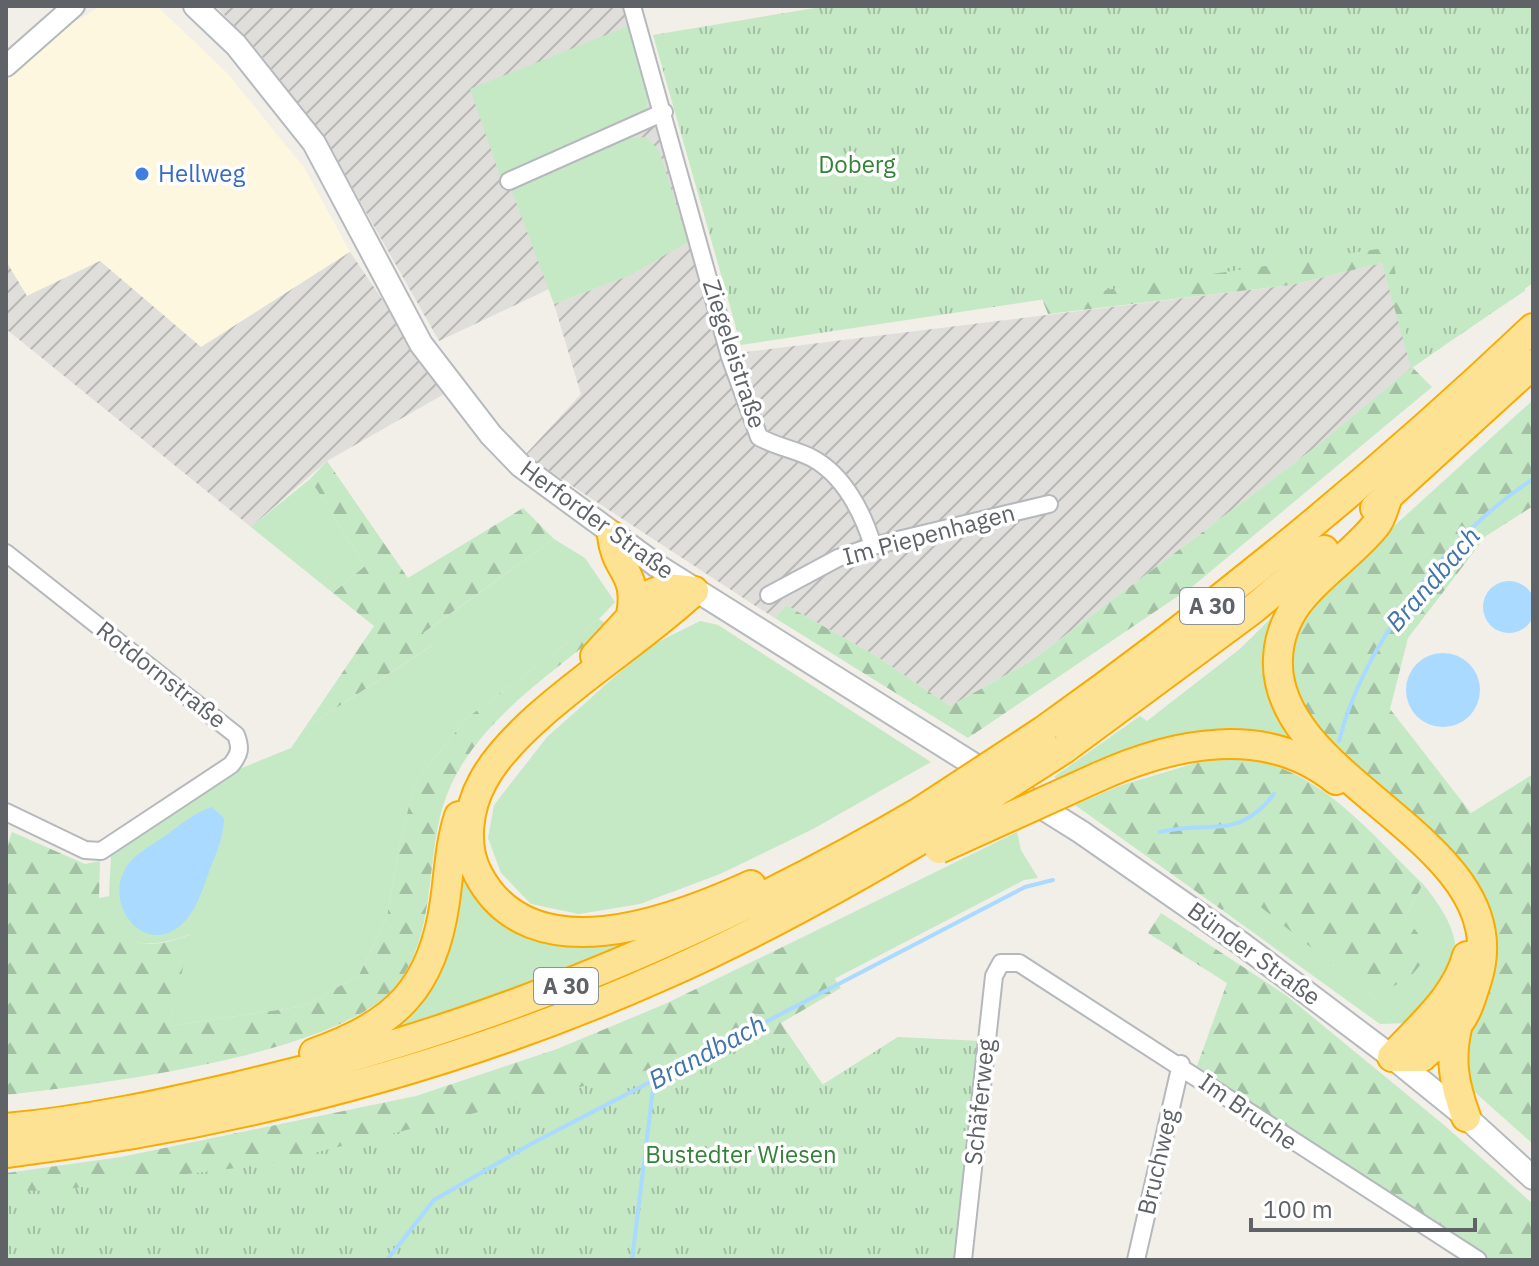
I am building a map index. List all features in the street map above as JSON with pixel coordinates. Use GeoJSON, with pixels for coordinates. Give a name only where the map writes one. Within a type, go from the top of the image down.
{"type":"FeatureCollection","features":[{"type":"Feature","properties":{"kind":"highway","name":"A 30"},"geometry":{"type":"LineString","coordinates":[[6,1128],[186,1098],[342,1062],[520,1005],[653,951],[821,869],[931,831],[1043,731],[1161,647],[1375,473],[1533,328]]}},
{"type":"Feature","properties":{"kind":"highway","name":"A 30"},"geometry":{"type":"LineString","coordinates":[[6,1153],[93,1142],[225,1118],[374,1080],[529,1029],[665,975],[835,891],[1064,749],[1252,610],[1388,497],[1533,364]]}},
{"type":"Feature","properties":{"kind":"highway"},"geometry":{"type":"LineString","coordinates":[[1388,497],[1377,524],[1296,602],[1281,631],[1277,660],[1282,689],[1319,750],[1461,881],[1479,915],[1483,963],[1451,1049],[1452,1068],[1466,1117]]}},
{"type":"Feature","properties":{"kind":"highway"},"geometry":{"type":"LineString","coordinates":[[612,536],[614,557],[631,578],[634,596],[631,615]]}},
{"type":"Feature","properties":{"kind":"highway"},"geometry":{"type":"LineString","coordinates":[[186,1098],[213,1079],[298,1059],[344,1042],[376,1025],[403,1005],[419,985],[432,958],[444,905],[454,831],[479,769],[495,746],[600,652],[653,593],[667,588],[694,591]]}},
{"type":"Feature","properties":{"kind":"highway"},"geometry":{"type":"LineString","coordinates":[[694,591],[663,620],[537,720],[483,779],[472,807],[469,836],[474,867],[499,906],[520,919],[549,929],[602,933],[643,925],[745,888],[813,857],[899,809],[931,831],[1168,751],[1202,744],[1233,743],[1296,757],[1324,770],[1361,801],[1451,890],[1465,918],[1470,947],[1461,978],[1392,1057]]}},
{"type":"Feature","properties":{"kind":"highway"},"geometry":{"type":"LineString","coordinates":[[1392,1057],[1422,1057],[1458,1024]]}},
{"type":"Feature","properties":{"kind":"main road","name":"Herforder Straße"},"geometry":{"type":"LineString","coordinates":[[178,6],[247,78],[338,188]]}},
{"type":"Feature","properties":{"kind":"main road","name":"Herforder Straße"},"geometry":{"type":"LineString","coordinates":[[195,6],[268,83],[326,161],[421,344],[491,435],[521,466],[612,536],[694,591],[955,754]]}},
{"type":"Feature","properties":{"kind":"main road","name":"Bünder Straße"},"geometry":{"type":"LineString","coordinates":[[955,754],[1081,832],[1205,918],[1392,1057],[1466,1117],[1533,1178]]}},
{"type":"Feature","properties":{"kind":"street"},"geometry":{"type":"LineString","coordinates":[[6,66],[74,6]]}},
{"type":"Feature","properties":{"kind":"street","name":"Ziegeleistraße"},"geometry":{"type":"LineString","coordinates":[[632,6],[730,357],[759,437],[812,458],[830,471],[850,496],[873,546]]}},
{"type":"Feature","properties":{"kind":"street"},"geometry":{"type":"LineString","coordinates":[[509,181],[664,112]]}},
{"type":"Feature","properties":{"kind":"street","name":"Im Piepenhagen"},"geometry":{"type":"LineString","coordinates":[[769,595],[838,558],[873,546],[1049,504]]}},
{"type":"Feature","properties":{"kind":"street","name":"Rotdornstraße"},"geometry":{"type":"LineString","coordinates":[[6,553],[236,735],[240,745],[239,756],[231,765],[101,851],[85,850],[6,812]]}},
{"type":"Feature","properties":{"kind":"street","name":"Schäferweg"},"geometry":{"type":"LineString","coordinates":[[963,1260],[994,976],[1001,963],[1019,963]]}},
{"type":"Feature","properties":{"kind":"street","name":"Im Bruche"},"geometry":{"type":"LineString","coordinates":[[1019,963],[1181,1064],[1305,1151],[1478,1260]]}},
{"type":"Feature","properties":{"kind":"street","name":"Bruchweg"},"geometry":{"type":"LineString","coordinates":[[1136,1260],[1181,1064]]}},
{"type":"Feature","properties":{"kind":"shaded area"},"geometry":{"type":"Polygon","coordinates":[[[101,6],[157,6],[229,75],[305,169],[350,252],[201,347],[100,261],[26,296],[6,261],[6,74],[63,29],[101,6]]]}},
{"type":"Feature","properties":{"kind":"shaded area"},"geometry":{"type":"Polygon","coordinates":[[[216,6],[640,6],[738,353],[1291,285],[1382,263],[1412,368],[1313,449],[1031,661],[950,706],[876,656],[786,605],[775,618],[525,455],[581,394],[554,304],[628,276],[510,185],[549,289],[439,341],[327,143],[261,55],[216,6]]]}},
{"type":"Feature","properties":{"kind":"shaded area"},"geometry":{"type":"Polygon","coordinates":[[[350,252],[446,393],[327,461],[251,527],[6,329],[6,261],[27,296],[100,261],[201,347],[350,252]]]}},
{"type":"Feature","properties":{"kind":"green space","name":"Doberg"},"geometry":{"type":"Polygon","coordinates":[[[827,6],[1533,6],[1533,283],[1412,368],[1391,247],[741,345],[653,35],[827,6]]]}},
{"type":"Feature","properties":{"kind":"green space"},"geometry":{"type":"Polygon","coordinates":[[[631,25],[647,87],[647,113],[501,179],[470,89],[631,25]]]}},
{"type":"Feature","properties":{"kind":"green space"},"geometry":{"type":"Polygon","coordinates":[[[1189,119],[1526,290],[1412,367],[1432,387],[1193,586],[968,738],[775,618],[786,605],[876,656],[950,706],[1031,661],[1313,449],[1411,368],[1382,263],[1291,285],[1048,314],[1040,294],[1189,119]]]}},
{"type":"Feature","properties":{"kind":"green space"},"geometry":{"type":"Polygon","coordinates":[[[646,137],[659,150],[688,242],[628,276],[554,304],[510,186],[628,138],[646,137]]]}},
{"type":"Feature","properties":{"kind":"green space"},"geometry":{"type":"Polygon","coordinates":[[[1533,400],[1533,506],[1486,536],[1408,638],[1390,709],[1471,813],[1533,774],[1533,1144],[1469,1087],[1467,1043],[1494,948],[1493,918],[1488,903],[1470,872],[1443,843],[1344,757],[1316,727],[1297,696],[1290,654],[1308,604],[1533,400]]]}},
{"type":"Feature","properties":{"kind":"green space"},"geometry":{"type":"Polygon","coordinates":[[[327,461],[408,578],[523,508],[554,539],[423,633],[434,644],[304,729],[374,626],[333,593],[365,566],[310,479],[327,461]]]}},
{"type":"Feature","properties":{"kind":"green space"},"geometry":{"type":"Polygon","coordinates":[[[310,479],[365,566],[333,593],[251,527],[310,479]]]}},
{"type":"Feature","properties":{"kind":"green space"},"geometry":{"type":"Polygon","coordinates":[[[554,539],[585,558],[615,602],[599,619],[467,718],[415,782],[400,842],[387,917],[359,975],[305,1006],[169,1026],[190,934],[156,943],[123,937],[115,928],[111,916],[111,852],[242,768],[291,748],[304,729],[433,645],[422,634],[554,539]]]}},
{"type":"Feature","properties":{"kind":"green space"},"geometry":{"type":"Polygon","coordinates":[[[1288,601],[1320,758],[1275,743],[1063,783],[1054,777],[1140,716],[1147,721],[1241,648],[1288,601]]]}},
{"type":"Feature","properties":{"kind":"green space"},"geometry":{"type":"Polygon","coordinates":[[[599,619],[609,626],[512,705],[471,752],[455,778],[437,829],[423,926],[406,971],[392,990],[362,1013],[319,1033],[267,1049],[152,1074],[6,1095],[6,848],[12,832],[85,864],[100,861],[99,898],[110,896],[117,928],[125,937],[148,944],[176,940],[191,934],[169,1026],[305,1006],[359,975],[387,917],[400,842],[415,782],[467,718],[599,619]]]}},
{"type":"Feature","properties":{"kind":"green space"},"geometry":{"type":"Polygon","coordinates":[[[700,621],[718,625],[931,762],[813,829],[720,874],[640,904],[579,914],[531,904],[501,873],[488,838],[494,805],[547,737],[648,647],[700,621]]]}},
{"type":"Feature","properties":{"kind":"green space"},"geometry":{"type":"Polygon","coordinates":[[[1206,760],[1255,761],[1303,779],[1347,810],[1423,884],[1405,917],[1432,951],[1411,976],[1374,998],[1247,896],[1222,910],[1075,805],[1119,786],[1206,760]]]}},
{"type":"Feature","properties":{"kind":"green space"},"geometry":{"type":"Polygon","coordinates":[[[1017,832],[1021,850],[1038,878],[1024,880],[834,979],[805,936],[1017,832]]]}},
{"type":"Feature","properties":{"kind":"green space"},"geometry":{"type":"Polygon","coordinates":[[[460,836],[513,923],[677,922],[579,968],[366,1041],[402,1019],[460,836]]]}},
{"type":"Feature","properties":{"kind":"green space"},"geometry":{"type":"Polygon","coordinates":[[[1423,884],[1452,930],[1456,956],[1454,969],[1444,988],[1408,1023],[1380,1024],[1222,910],[1247,895],[1374,998],[1405,917],[1423,884]]]}},
{"type":"Feature","properties":{"kind":"green space"},"geometry":{"type":"Polygon","coordinates":[[[1161,913],[1287,996],[1444,1125],[1533,1204],[1533,1260],[1487,1260],[1197,1066],[1227,983],[1148,933],[1161,913]]]}},
{"type":"Feature","properties":{"kind":"green space","name":"Bustedter Wiesen"},"geometry":{"type":"Polygon","coordinates":[[[805,936],[841,988],[781,1023],[822,1085],[898,1037],[957,1260],[6,1260],[6,1173],[121,1157],[416,1096],[557,1049],[665,1004],[805,936]]]}},
{"type":"Feature","properties":{"kind":"green space","name":"Bustedter Wiesen"},"geometry":{"type":"Polygon","coordinates":[[[789,1035],[823,1085],[898,1037],[981,1041],[963,1260],[6,1260],[6,1190],[50,1191],[269,1164],[789,1035]]]}},
{"type":"Feature","properties":{"kind":"water"},"geometry":{"type":"Polygon","coordinates":[[[1509,581],[1528,588],[1535,607],[1528,626],[1509,633],[1490,626],[1483,607],[1490,588],[1509,581]]]}},
{"type":"Feature","properties":{"kind":"water"},"geometry":{"type":"Polygon","coordinates":[[[1443,653],[1457,656],[1469,664],[1477,676],[1480,690],[1477,704],[1469,716],[1457,724],[1443,727],[1429,724],[1417,716],[1409,704],[1406,690],[1409,676],[1417,664],[1429,656],[1443,653]]]}},
{"type":"Feature","properties":{"kind":"water"},"geometry":{"type":"Polygon","coordinates":[[[212,807],[224,818],[222,833],[194,909],[181,925],[167,933],[153,935],[141,930],[130,921],[123,909],[121,880],[127,866],[140,853],[187,820],[212,807]]]}},
{"type":"Feature","properties":{"kind":"waterway","name":"Brandbach"},"geometry":{"type":"LineString","coordinates":[[1339,741],[1368,666],[1414,594],[1471,529],[1533,479]]}},
{"type":"Feature","properties":{"kind":"waterway","name":"Brandbach"},"geometry":{"type":"LineString","coordinates":[[1160,832],[1236,824],[1261,809],[1274,794]]}},
{"type":"Feature","properties":{"kind":"waterway","name":"Brandbach"},"geometry":{"type":"LineString","coordinates":[[387,1260],[434,1200],[531,1144],[1025,887],[1053,880]]}},
{"type":"Feature","properties":{"kind":"waterway"},"geometry":{"type":"LineString","coordinates":[[632,1260],[654,1081]]}},
{"type":"Feature","properties":{"kind":"place","name":"Hellweg"},"geometry":{"type":"Point","coordinates":[142,174]}}]}
